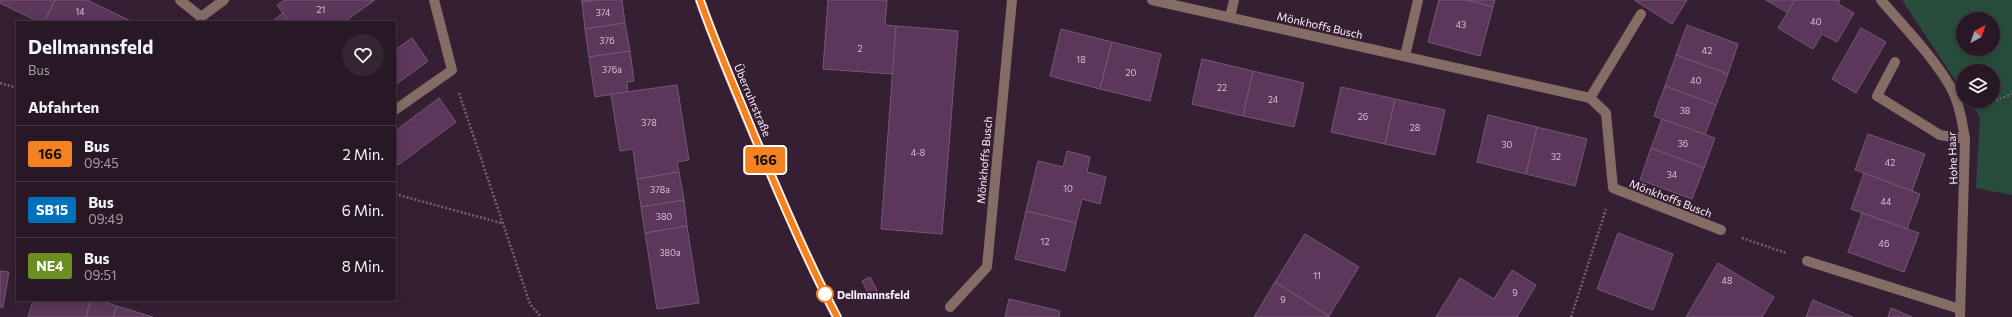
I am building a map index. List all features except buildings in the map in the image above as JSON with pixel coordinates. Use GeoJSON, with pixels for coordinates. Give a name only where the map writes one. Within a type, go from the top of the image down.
{"type":"FeatureCollection","features":[{"type":"Feature","properties":{"kind":"main road","name":"Überruhrstraße"},"geometry":{"type":"LineString","coordinates":[[700,0],[714,40],[792,223],[812,269],[837,317]]}},
{"type":"Feature","properties":{"kind":"street"},"geometry":{"type":"LineString","coordinates":[[180,0],[201,18],[224,0]]}},
{"type":"Feature","properties":{"kind":"street"},"geometry":{"type":"LineString","coordinates":[[396,109],[452,70],[434,0]]}},
{"type":"Feature","properties":{"kind":"street","name":"Mönkhoffs Busch"},"geometry":{"type":"LineString","coordinates":[[950,307],[987,267],[1012,0]]}},
{"type":"Feature","properties":{"kind":"street","name":"Mönkhoffs Busch"},"geometry":{"type":"LineString","coordinates":[[1152,0],[1590,98],[1606,113],[1613,188],[1721,230]]}},
{"type":"Feature","properties":{"kind":"street"},"geometry":{"type":"LineString","coordinates":[[1230,17],[1234,0]]}},
{"type":"Feature","properties":{"kind":"street"},"geometry":{"type":"LineString","coordinates":[[1405,56],[1418,0]]}},
{"type":"Feature","properties":{"kind":"street","name":"Hohe Haar"},"geometry":{"type":"LineString","coordinates":[[1881,0],[1937,67],[1950,87],[1960,114],[1965,139],[1960,313]]}},
{"type":"Feature","properties":{"kind":"street"},"geometry":{"type":"LineString","coordinates":[[1590,98],[1641,14]]}},
{"type":"Feature","properties":{"kind":"street"},"geometry":{"type":"LineString","coordinates":[[1896,62],[1877,96],[1940,135],[1965,139]]}},
{"type":"Feature","properties":{"kind":"street"},"geometry":{"type":"LineString","coordinates":[[1807,261],[1960,313]]}},
{"type":"Feature","properties":{"kind":"path"},"geometry":{"type":"LineString","coordinates":[[452,70],[530,304],[541,317]]}},
{"type":"Feature","properties":{"kind":"path"},"geometry":{"type":"LineString","coordinates":[[0,83],[16,88]]}},
{"type":"Feature","properties":{"kind":"path"},"geometry":{"type":"LineString","coordinates":[[1960,114],[2012,94]]}},
{"type":"Feature","properties":{"kind":"path"},"geometry":{"type":"LineString","coordinates":[[1571,317],[1613,188]]}},
{"type":"Feature","properties":{"kind":"path"},"geometry":{"type":"LineString","coordinates":[[396,194],[502,223]]}},
{"type":"Feature","properties":{"kind":"path"},"geometry":{"type":"LineString","coordinates":[[1721,230],[1807,261]]}},
{"type":"Feature","properties":{"kind":"green space"},"geometry":{"type":"Polygon","coordinates":[[[1902,0],[2012,0],[2012,195],[1976,188],[1980,117],[1974,108],[2000,108],[2000,64],[1956,64],[1956,81],[1902,0]]]}},
{"type":"Feature","properties":{"kind":"bus line","name":"166"},"geometry":{"type":"LineString","coordinates":[[700,0],[714,40],[789,217],[812,269],[837,317]]}},
{"type":"Feature","properties":{"kind":"place","name":"Dellmannsfeld"},"geometry":{"type":"Point","coordinates":[825,294]}}]}
